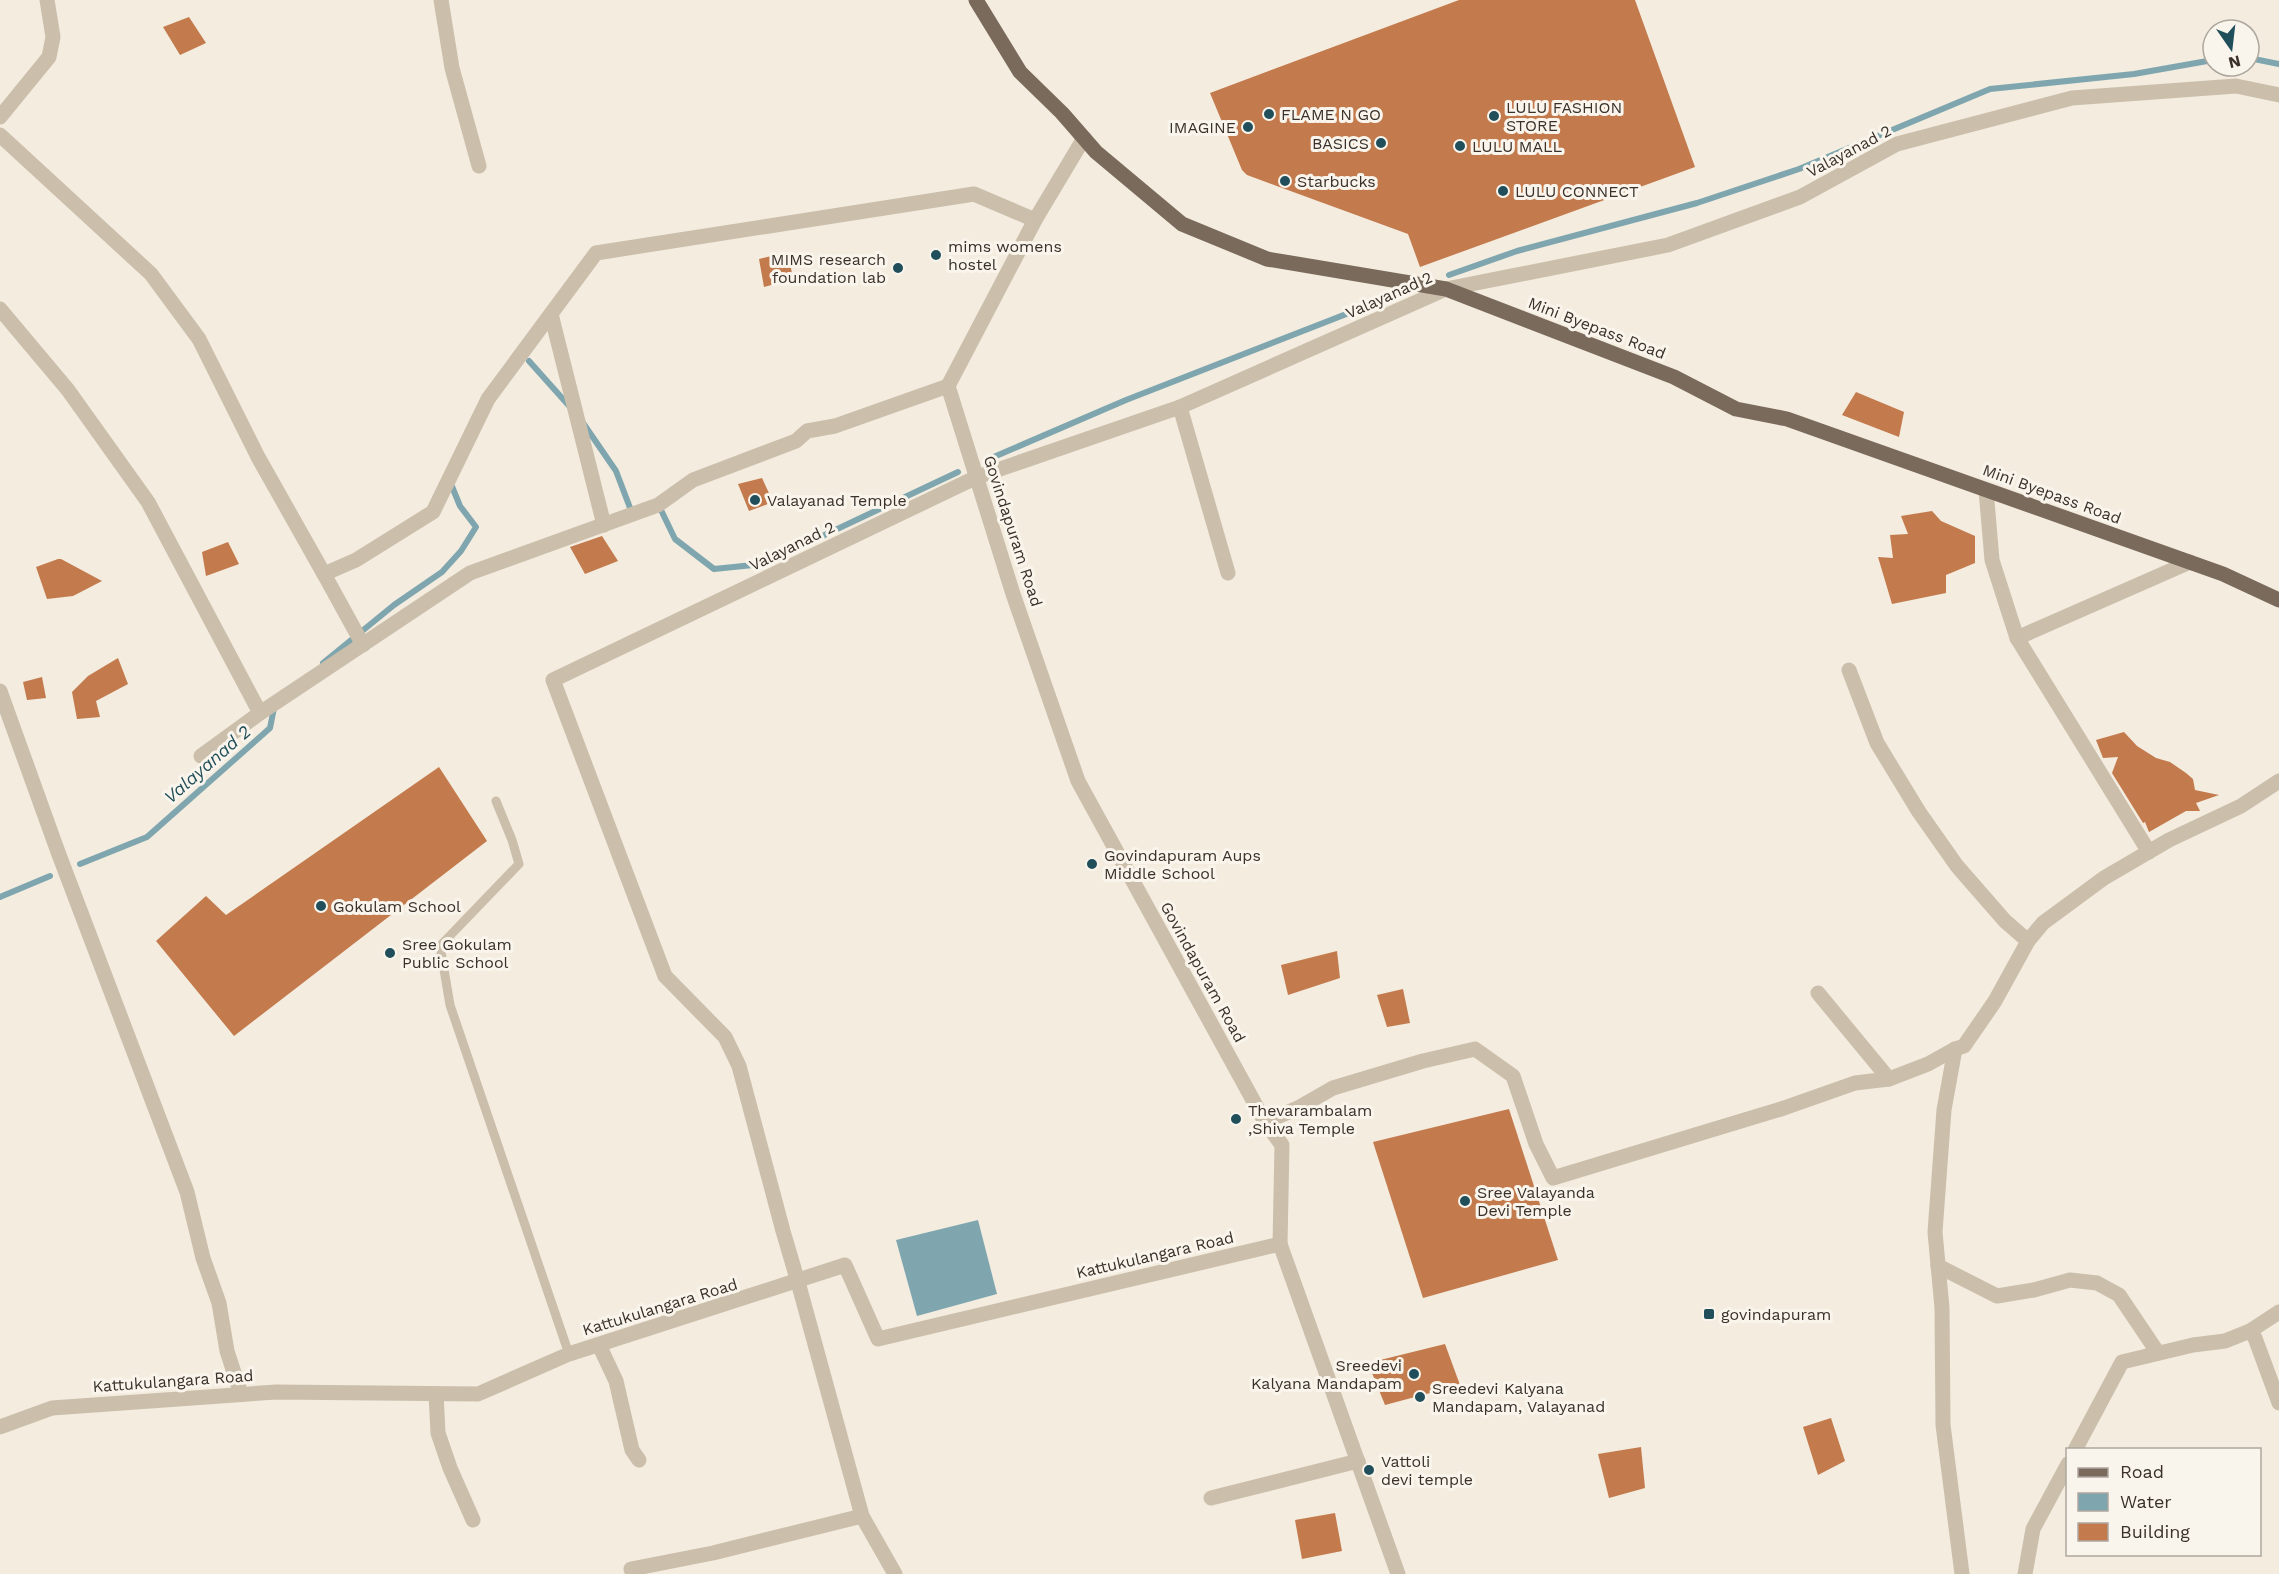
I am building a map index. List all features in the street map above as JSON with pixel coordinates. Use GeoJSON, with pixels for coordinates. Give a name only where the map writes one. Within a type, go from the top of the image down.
{"type":"FeatureCollection","features":[{"type":"Feature","properties":{"kind":"main road","name":"Mini Byepass Road"},"geometry":{"type":"LineString","coordinates":[[976,0],[1020,72],[1096,152],[1182,224],[1267,259],[1446,290],[1674,377],[1736,409],[1787,419],[2223,574],[2279,600]]}},
{"type":"Feature","properties":{"kind":"street"},"geometry":{"type":"LineString","coordinates":[[0,117],[49,57],[53,37],[46,0]]}},
{"type":"Feature","properties":{"kind":"street"},"geometry":{"type":"LineString","coordinates":[[441,0],[452,68],[479,166]]}},
{"type":"Feature","properties":{"kind":"street","name":"Valayanad 2"},"geometry":{"type":"LineString","coordinates":[[798,1282],[739,1066],[725,1037],[665,976],[553,680],[977,477],[1180,407],[1446,290],[1668,245],[1800,197],[1897,144],[2072,98],[2236,86],[2279,95]]}},
{"type":"Feature","properties":{"kind":"street"},"geometry":{"type":"LineString","coordinates":[[0,135],[151,274],[199,339],[258,457],[363,645]]}},
{"type":"Feature","properties":{"kind":"street"},"geometry":{"type":"LineString","coordinates":[[201,756],[260,713],[470,573],[658,506],[693,480],[796,441],[807,431],[835,426],[948,386],[1035,220],[1084,138]]}},
{"type":"Feature","properties":{"kind":"street"},"geometry":{"type":"LineString","coordinates":[[324,574],[356,560],[433,512],[488,399],[596,254],[974,194],[1035,220]]}},
{"type":"Feature","properties":{"kind":"street"},"geometry":{"type":"LineString","coordinates":[[0,309],[68,390],[148,502],[260,713]]}},
{"type":"Feature","properties":{"kind":"street"},"geometry":{"type":"LineString","coordinates":[[551,314],[604,525]]}},
{"type":"Feature","properties":{"kind":"street","name":"Govindapuram Road"},"geometry":{"type":"LineString","coordinates":[[948,386],[1013,594],[1078,781],[1265,1122],[1282,1145],[1280,1244],[1398,1574]]}},
{"type":"Feature","properties":{"kind":"street"},"geometry":{"type":"LineString","coordinates":[[1180,407],[1228,573]]}},
{"type":"Feature","properties":{"kind":"street"},"geometry":{"type":"LineString","coordinates":[[1986,490],[1992,560],[2017,639],[2149,852]]}},
{"type":"Feature","properties":{"kind":"street"},"geometry":{"type":"LineString","coordinates":[[2017,639],[2190,562]]}},
{"type":"Feature","properties":{"kind":"street"},"geometry":{"type":"LineString","coordinates":[[1849,670],[1877,743],[1919,812],[1957,866],[2005,921],[2028,941]]}},
{"type":"Feature","properties":{"kind":"street"},"geometry":{"type":"LineString","coordinates":[[0,691],[58,852],[187,1192],[203,1258],[219,1303],[227,1351],[241,1394]]}},
{"type":"Feature","properties":{"kind":"street"},"geometry":{"type":"LineString","coordinates":[[1265,1122],[1298,1108],[1332,1088],[1423,1061],[1475,1049],[1513,1076],[1536,1144],[1553,1178],[1784,1108],[1855,1083],[1889,1079],[1928,1064],[1964,1046],[1995,1001],[2028,941],[2043,923],[2104,878],[2149,852],[2241,806],[2279,781]]}},
{"type":"Feature","properties":{"kind":"street"},"geometry":{"type":"LineString","coordinates":[[1818,993],[1889,1079]]}},
{"type":"Feature","properties":{"kind":"street"},"geometry":{"type":"LineString","coordinates":[[1954,1049],[1944,1110],[1935,1232],[1942,1308],[1943,1425],[1962,1574]]}},
{"type":"Feature","properties":{"kind":"street","name":"Kattukulangara Road"},"geometry":{"type":"LineString","coordinates":[[0,1427],[52,1408],[241,1394],[276,1392],[478,1394],[569,1354],[845,1266],[878,1339],[1280,1244]]}},
{"type":"Feature","properties":{"kind":"street"},"geometry":{"type":"LineString","coordinates":[[1938,1266],[1997,1296],[2034,1290],[2070,1280],[2097,1283],[2119,1295],[2158,1353]]}},
{"type":"Feature","properties":{"kind":"street"},"geometry":{"type":"LineString","coordinates":[[798,1282],[862,1516],[895,1574]]}},
{"type":"Feature","properties":{"kind":"street"},"geometry":{"type":"LineString","coordinates":[[2076,1448],[2122,1362],[2193,1345],[2225,1341],[2250,1330],[2279,1312]]}},
{"type":"Feature","properties":{"kind":"street"},"geometry":{"type":"LineString","coordinates":[[2250,1330],[2279,1403]]}},
{"type":"Feature","properties":{"kind":"street"},"geometry":{"type":"LineString","coordinates":[[599,1345],[616,1381],[632,1450],[639,1460]]}},
{"type":"Feature","properties":{"kind":"street"},"geometry":{"type":"LineString","coordinates":[[436,1394],[438,1433],[450,1468],[473,1520]]}},
{"type":"Feature","properties":{"kind":"street"},"geometry":{"type":"LineString","coordinates":[[1211,1498],[1358,1461]]}},
{"type":"Feature","properties":{"kind":"street"},"geometry":{"type":"LineString","coordinates":[[2025,1574],[2033,1529],[2066,1466]]}},
{"type":"Feature","properties":{"kind":"street"},"geometry":{"type":"LineString","coordinates":[[631,1569],[713,1553],[862,1516]]}},
{"type":"Feature","properties":{"kind":"lane"},"geometry":{"type":"LineString","coordinates":[[496,801],[513,840],[519,864],[440,946],[450,1005],[569,1354]]}},
{"type":"Feature","properties":{"kind":"water"},"geometry":{"type":"Polygon","coordinates":[[[978,1220],[997,1294],[917,1316],[896,1240],[978,1220]]]}},
{"type":"Feature","properties":{"kind":"building","name":"LULU MALL"},"geometry":{"type":"Polygon","coordinates":[[[1459,0],[1635,0],[1695,167],[1420,267],[1408,234],[1247,175],[1242,170],[1210,93],[1459,0]]]}},
{"type":"Feature","properties":{"kind":"building"},"geometry":{"type":"Polygon","coordinates":[[[189,17],[206,43],[180,55],[163,27],[189,17]]]}},
{"type":"Feature","properties":{"kind":"building"},"geometry":{"type":"Polygon","coordinates":[[[788,252],[793,279],[764,287],[759,259],[788,252]]]}},
{"type":"Feature","properties":{"kind":"building"},"geometry":{"type":"Polygon","coordinates":[[[1856,392],[1904,412],[1899,437],[1842,415],[1856,392]]]}},
{"type":"Feature","properties":{"kind":"building"},"geometry":{"type":"Polygon","coordinates":[[[762,478],[773,502],[749,511],[738,484],[762,478]]]}},
{"type":"Feature","properties":{"kind":"building"},"geometry":{"type":"Polygon","coordinates":[[[1932,511],[1941,521],[1975,536],[1975,563],[1946,575],[1946,593],[1892,604],[1878,557],[1893,558],[1890,535],[1908,534],[1901,516],[1932,511]]]}},
{"type":"Feature","properties":{"kind":"building"},"geometry":{"type":"Polygon","coordinates":[[[602,536],[618,561],[585,574],[570,547],[602,536]]]}},
{"type":"Feature","properties":{"kind":"building"},"geometry":{"type":"Polygon","coordinates":[[[228,542],[239,564],[206,576],[202,552],[228,542]]]}},
{"type":"Feature","properties":{"kind":"building"},"geometry":{"type":"Polygon","coordinates":[[[58,559],[102,581],[73,596],[47,599],[36,567],[58,559]]]}},
{"type":"Feature","properties":{"kind":"building"},"geometry":{"type":"Polygon","coordinates":[[[118,658],[128,684],[96,701],[100,717],[77,719],[72,692],[88,676],[118,658]]]}},
{"type":"Feature","properties":{"kind":"building"},"geometry":{"type":"Polygon","coordinates":[[[42,677],[46,698],[27,700],[23,682],[42,677]]]}},
{"type":"Feature","properties":{"kind":"building"},"geometry":{"type":"Polygon","coordinates":[[[2124,732],[2137,746],[2156,758],[2170,762],[2186,773],[2193,779],[2195,790],[2219,795],[2196,803],[2200,811],[2186,811],[2149,832],[2145,822],[2143,823],[2112,773],[2118,757],[2103,758],[2096,740],[2124,732]]]}},
{"type":"Feature","properties":{"kind":"building","name":"Gokulam School"},"geometry":{"type":"Polygon","coordinates":[[[439,767],[487,841],[234,1036],[156,941],[206,896],[226,915],[439,767]]]}},
{"type":"Feature","properties":{"kind":"building"},"geometry":{"type":"Polygon","coordinates":[[[1337,951],[1340,978],[1288,995],[1281,965],[1337,951]]]}},
{"type":"Feature","properties":{"kind":"building"},"geometry":{"type":"Polygon","coordinates":[[[1403,989],[1410,1023],[1387,1027],[1377,995],[1403,989]]]}},
{"type":"Feature","properties":{"kind":"building","name":"Sree Valayanda Devi Temple"},"geometry":{"type":"Polygon","coordinates":[[[1509,1109],[1558,1260],[1423,1298],[1373,1142],[1509,1109]]]}},
{"type":"Feature","properties":{"kind":"building","name":"Sreedevi Kalyana Mandapam"},"geometry":{"type":"Polygon","coordinates":[[[1445,1344],[1460,1385],[1385,1405],[1368,1363],[1445,1344]]]}},
{"type":"Feature","properties":{"kind":"building"},"geometry":{"type":"Polygon","coordinates":[[[1831,1418],[1845,1461],[1818,1475],[1803,1427],[1831,1418]]]}},
{"type":"Feature","properties":{"kind":"building"},"geometry":{"type":"Polygon","coordinates":[[[1641,1447],[1645,1488],[1609,1498],[1598,1454],[1641,1447]]]}},
{"type":"Feature","properties":{"kind":"building"},"geometry":{"type":"Polygon","coordinates":[[[1335,1513],[1342,1551],[1302,1559],[1295,1520],[1335,1513]]]}},
{"type":"Feature","properties":{"kind":"waterway"},"geometry":{"type":"LineString","coordinates":[[2261,60],[2279,64]]}},
{"type":"Feature","properties":{"kind":"waterway"},"geometry":{"type":"LineString","coordinates":[[1449,275],[1517,251],[1697,203],[1799,169],[1990,89],[2134,74],[2201,62]]}},
{"type":"Feature","properties":{"kind":"waterway"},"geometry":{"type":"LineString","coordinates":[[989,459],[1126,400],[1395,295]]}},
{"type":"Feature","properties":{"kind":"waterway","name":"Valayanad 2"},"geometry":{"type":"LineString","coordinates":[[529,361],[571,408]]}},
{"type":"Feature","properties":{"kind":"waterway","name":"Valayanad 2"},"geometry":{"type":"LineString","coordinates":[[581,420],[616,471],[632,513]]}},
{"type":"Feature","properties":{"kind":"waterway","name":"Valayanad 2"},"geometry":{"type":"LineString","coordinates":[[656,509],[660,508],[675,539],[714,569],[763,564],[958,472]]}},
{"type":"Feature","properties":{"kind":"waterway","name":"Valayanad 2"},"geometry":{"type":"LineString","coordinates":[[323,663],[394,605],[442,572],[461,551],[476,527],[460,506],[451,484]]}},
{"type":"Feature","properties":{"kind":"waterway","name":"Valayanad 2"},"geometry":{"type":"LineString","coordinates":[[80,864],[147,837],[270,728],[274,708]]}},
{"type":"Feature","properties":{"kind":"waterway"},"geometry":{"type":"LineString","coordinates":[[0,897],[50,876]]}},
{"type":"Feature","properties":{"kind":"place","name":"FLAME N GO"},"geometry":{"type":"Point","coordinates":[1269,114]}},
{"type":"Feature","properties":{"kind":"place","name":"LULU FASHION STORE"},"geometry":{"type":"Point","coordinates":[1494,116]}},
{"type":"Feature","properties":{"kind":"place","name":"IMAGINE"},"geometry":{"type":"Point","coordinates":[1248,127]}},
{"type":"Feature","properties":{"kind":"place","name":"BASICS"},"geometry":{"type":"Point","coordinates":[1381,143]}},
{"type":"Feature","properties":{"kind":"place","name":"LULU MALL"},"geometry":{"type":"Point","coordinates":[1460,146]}},
{"type":"Feature","properties":{"kind":"place","name":"Starbucks"},"geometry":{"type":"Point","coordinates":[1285,181]}},
{"type":"Feature","properties":{"kind":"place","name":"LULU CONNECT"},"geometry":{"type":"Point","coordinates":[1503,191]}},
{"type":"Feature","properties":{"kind":"place","name":"mims womens hostel"},"geometry":{"type":"Point","coordinates":[936,255]}},
{"type":"Feature","properties":{"kind":"place","name":"MIMS research foundation lab"},"geometry":{"type":"Point","coordinates":[898,268]}},
{"type":"Feature","properties":{"kind":"place","name":"Valayanad Temple"},"geometry":{"type":"Point","coordinates":[755,500]}},
{"type":"Feature","properties":{"kind":"place","name":"Govindapuram Aups Middle School"},"geometry":{"type":"Point","coordinates":[1092,864]}},
{"type":"Feature","properties":{"kind":"place","name":"Gokulam School"},"geometry":{"type":"Point","coordinates":[321,906]}},
{"type":"Feature","properties":{"kind":"place","name":"Sree Gokulam Public School"},"geometry":{"type":"Point","coordinates":[390,953]}},
{"type":"Feature","properties":{"kind":"place","name":"Thevarambalam ,Shiva Temple"},"geometry":{"type":"Point","coordinates":[1236,1119]}},
{"type":"Feature","properties":{"kind":"place","name":"Sree Valayanda Devi Temple"},"geometry":{"type":"Point","coordinates":[1465,1201]}},
{"type":"Feature","properties":{"kind":"place","name":"govindapuram"},"geometry":{"type":"Point","coordinates":[1709,1314]}},
{"type":"Feature","properties":{"kind":"place","name":"Sreedevi Kalyana Mandapam"},"geometry":{"type":"Point","coordinates":[1414,1374]}},
{"type":"Feature","properties":{"kind":"place","name":"Sreedevi Kalyana Mandapam, Valayanad"},"geometry":{"type":"Point","coordinates":[1420,1397]}},
{"type":"Feature","properties":{"kind":"place","name":"Vattoli devi temple"},"geometry":{"type":"Point","coordinates":[1369,1470]}}]}
